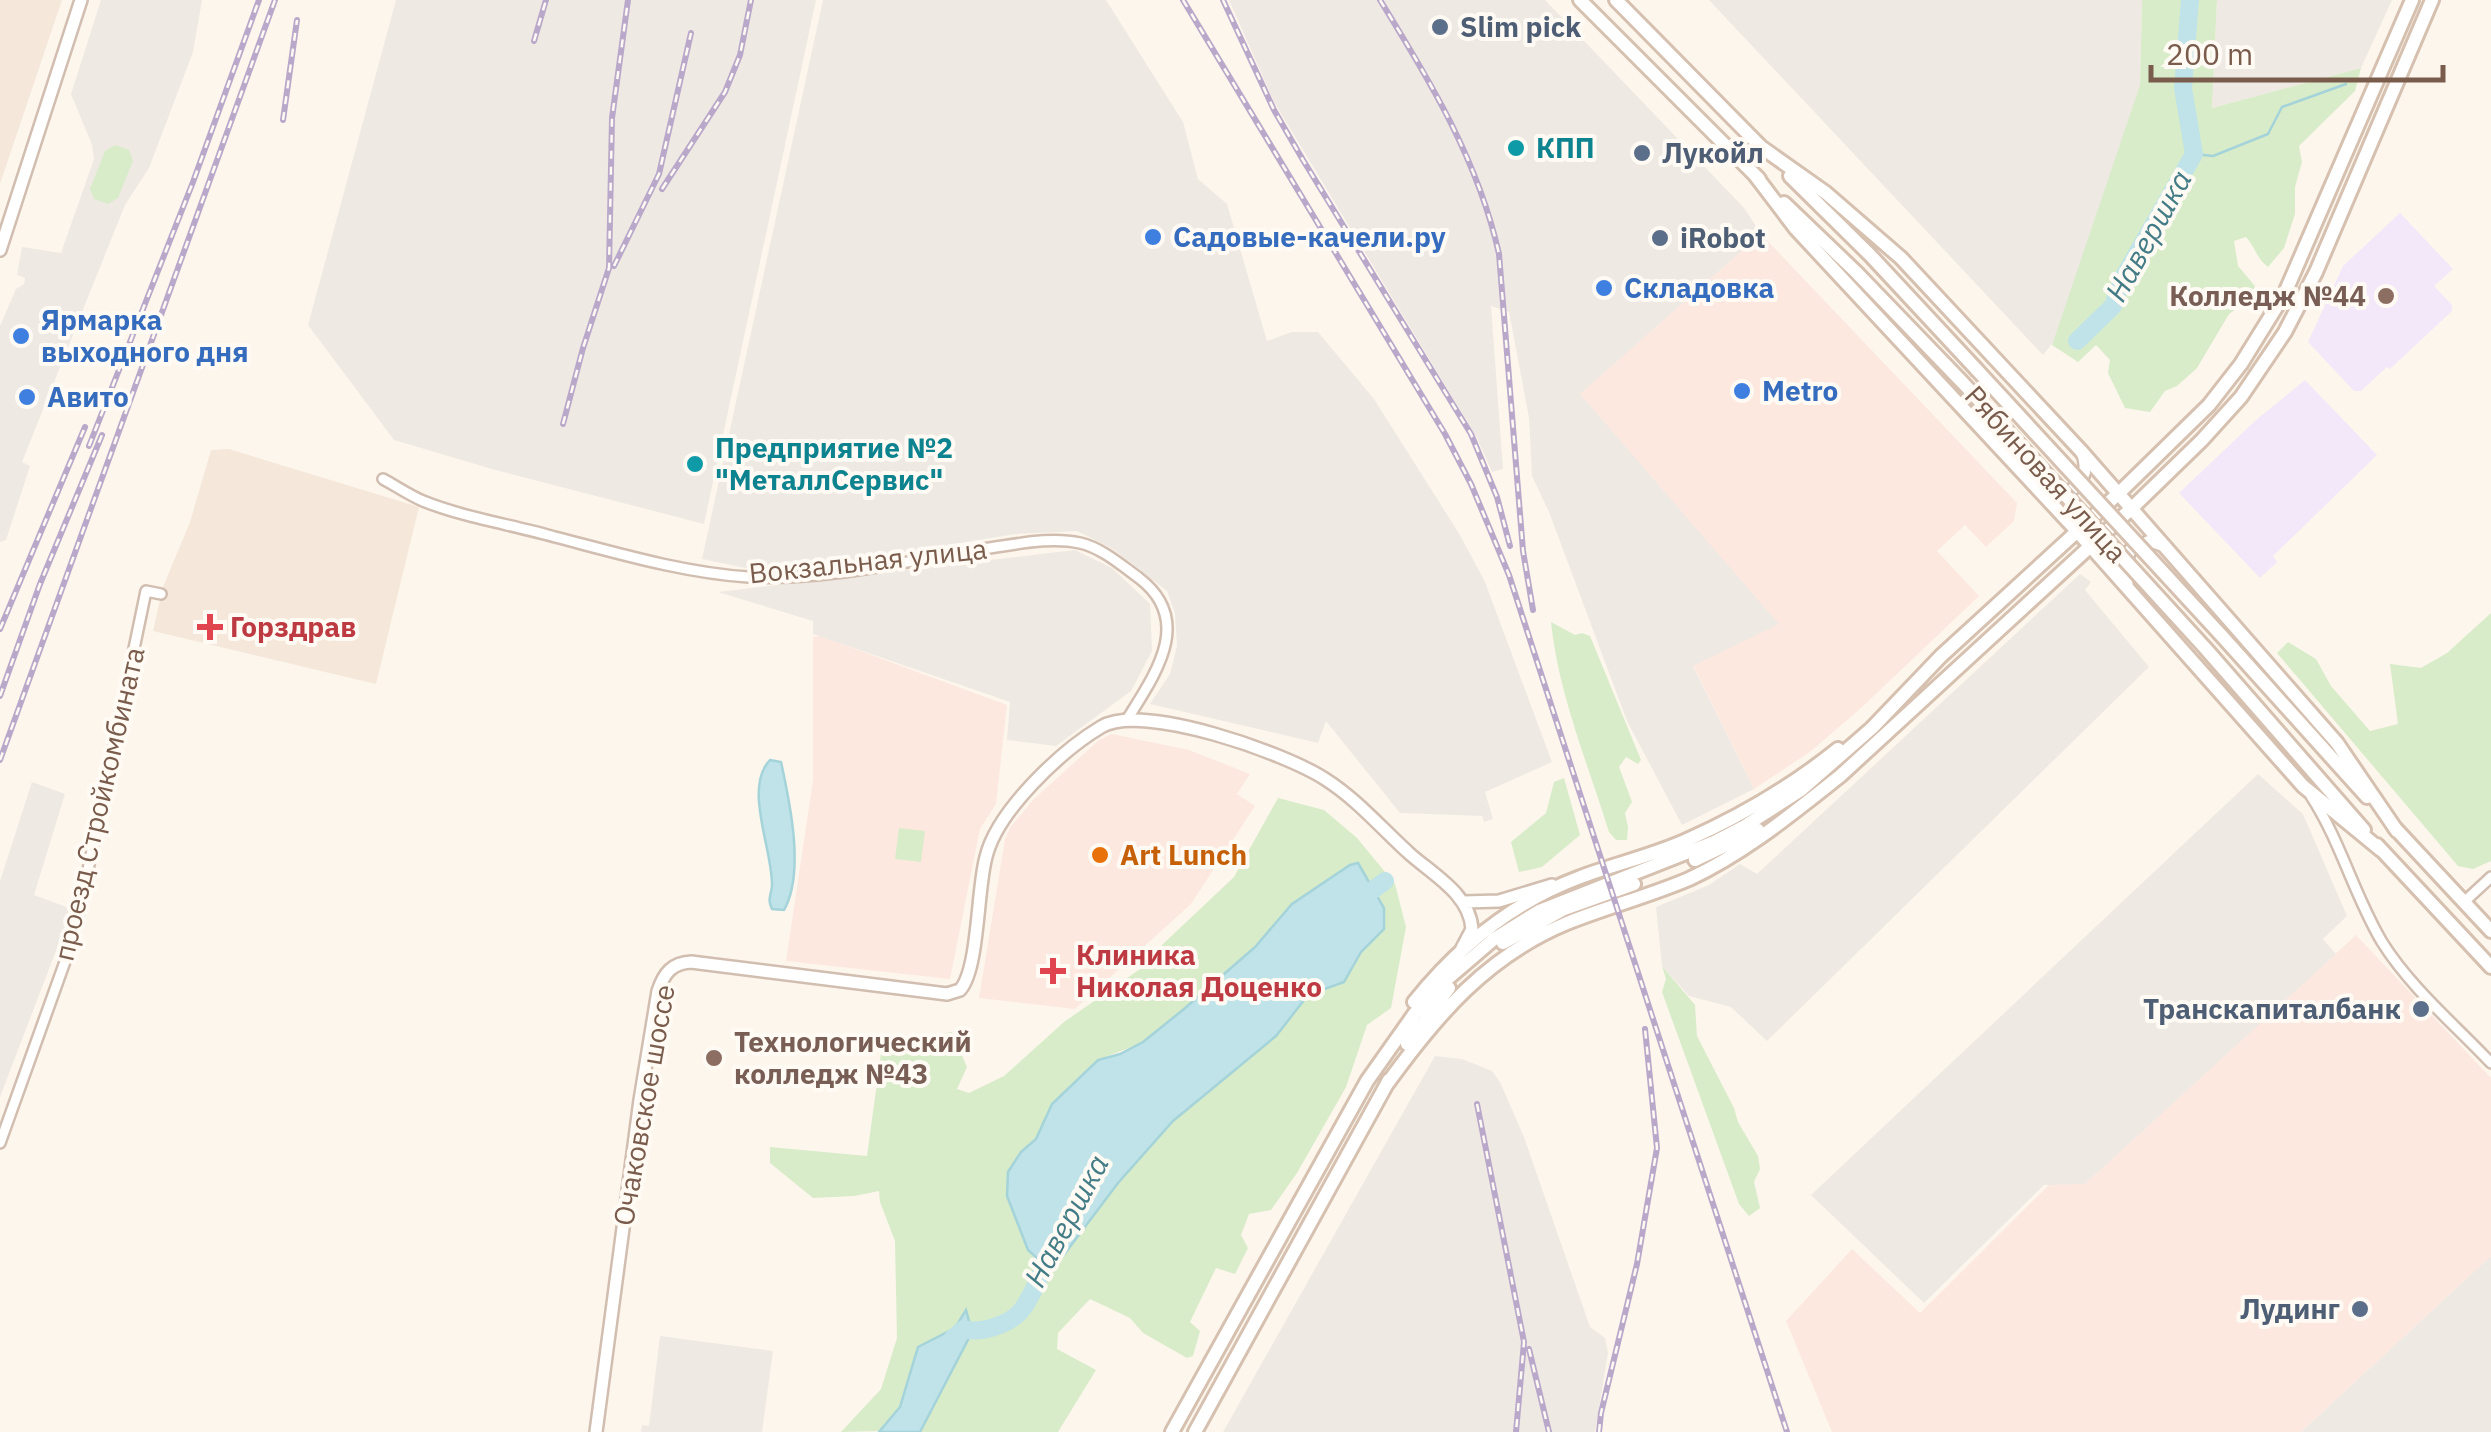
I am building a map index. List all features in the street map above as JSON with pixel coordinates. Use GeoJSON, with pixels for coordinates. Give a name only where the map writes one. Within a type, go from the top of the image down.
{"type":"FeatureCollection","features":[{"type":"Feature","properties":{"kind":"main road","name":"Рябиновая улица"},"geometry":{"type":"LineString","coordinates":[[1580,0],[1856,272],[1962,383],[2491,967]]}},
{"type":"Feature","properties":{"kind":"main road","name":"Рябиновая улица"},"geometry":{"type":"LineString","coordinates":[[1616,0],[1871,256],[2491,931]]}},
{"type":"Feature","properties":{"kind":"main road"},"geometry":{"type":"LineString","coordinates":[[1172,1432],[1368,1081],[1428,999],[1458,968],[1494,939],[1561,900],[1676,859],[1745,826],[1830,767],[2209,404],[2268,322],[2300,262],[2412,0]]}},
{"type":"Feature","properties":{"kind":"main road"},"geometry":{"type":"LineString","coordinates":[[1194,1432],[1388,1084],[1465,987],[1503,957],[1568,922],[1690,878],[1743,848],[1809,801],[2133,507],[2240,397],[2285,332],[2316,272],[2432,0]]}},
{"type":"Feature","properties":{"kind":"main road"},"geometry":{"type":"LineString","coordinates":[[1762,147],[1826,193],[1901,258],[2081,451],[2337,743],[2398,830]]}},
{"type":"Feature","properties":{"kind":"main road"},"geometry":{"type":"LineString","coordinates":[[1755,175],[1810,244],[2038,488],[2304,786],[2381,850]]}},
{"type":"Feature","properties":{"kind":"main road"},"geometry":{"type":"LineString","coordinates":[[1368,1081],[1401,1019],[1460,951],[1510,912],[1554,888],[1684,841],[1754,806],[1835,752],[1915,684]]}},
{"type":"Feature","properties":{"kind":"street"},"geometry":{"type":"LineString","coordinates":[[0,250],[81,0]]}},
{"type":"Feature","properties":{"kind":"street"},"geometry":{"type":"LineString","coordinates":[[2038,488],[2054,495],[2079,485],[2086,468],[2081,451]]}},
{"type":"Feature","properties":{"kind":"street","name":"Вокзальная улица"},"geometry":{"type":"LineString","coordinates":[[382,479],[424,502],[607,550],[722,575],[810,574],[1032,542],[1076,542],[1090,546],[1142,580],[1165,612],[1164,652],[1128,718]]}},
{"type":"Feature","properties":{"kind":"street"},"geometry":{"type":"LineString","coordinates":[[2128,588],[2122,568],[2130,549],[2150,541],[2169,548]]}},
{"type":"Feature","properties":{"kind":"street","name":"проезд Стройкомбината"},"geometry":{"type":"LineString","coordinates":[[0,1143],[67,956],[80,908],[146,592],[161,594]]}},
{"type":"Feature","properties":{"kind":"street"},"geometry":{"type":"LineString","coordinates":[[1128,718],[1220,736],[1277,756],[1321,776],[1348,794],[1464,902],[1472,928],[1460,951]]}},
{"type":"Feature","properties":{"kind":"street","name":"Очаковское шоссе"},"geometry":{"type":"LineString","coordinates":[[596,1432],[640,1100],[664,976],[672,967],[692,962],[947,994],[960,990],[969,969],[986,854],[995,834],[1030,788],[1062,757],[1103,726],[1128,718]]}},
{"type":"Feature","properties":{"kind":"street"},"geometry":{"type":"LineString","coordinates":[[2304,786],[2334,836],[2390,953],[2491,1063]]}},
{"type":"Feature","properties":{"kind":"street"},"geometry":{"type":"LineString","coordinates":[[1464,902],[1499,901],[1599,871]]}},
{"type":"Feature","properties":{"kind":"street"},"geometry":{"type":"LineString","coordinates":[[2464,902],[2491,877]]}},
{"type":"Feature","properties":{"kind":"shaded area"},"geometry":{"type":"Polygon","coordinates":[[[0,0],[62,0],[0,184],[0,0]]]}},
{"type":"Feature","properties":{"kind":"shaded area"},"geometry":{"type":"Polygon","coordinates":[[[101,0],[202,0],[193,52],[149,168],[125,205],[22,462],[30,466],[6,540],[0,542],[0,326],[16,289],[24,284],[25,278],[17,275],[22,247],[61,253],[94,159],[71,94],[101,0]]]}},
{"type":"Feature","properties":{"kind":"shaded area"},"geometry":{"type":"Polygon","coordinates":[[[396,0],[816,0],[704,524],[394,440],[308,325],[396,0]]]}},
{"type":"Feature","properties":{"kind":"shaded area"},"geometry":{"type":"Polygon","coordinates":[[[823,0],[1106,0],[1183,122],[1198,179],[1227,204],[1267,341],[1292,332],[1318,332],[1374,399],[1485,582],[1552,762],[1485,792],[1493,819],[1484,822],[1482,816],[1400,813],[1326,721],[1318,743],[1150,704],[1170,674],[1177,646],[1175,613],[1167,591],[1113,549],[1077,531],[1016,534],[804,568],[760,571],[702,559],[823,0]]]}},
{"type":"Feature","properties":{"kind":"shaded area"},"geometry":{"type":"Polygon","coordinates":[[[1229,0],[1545,0],[1745,209],[1761,234],[1580,394],[1779,624],[1693,666],[1754,789],[1682,825],[1627,721],[1532,476],[1529,418],[1509,312],[1491,306],[1503,469],[1492,472],[1477,438],[1274,102],[1229,0]]]}},
{"type":"Feature","properties":{"kind":"shaded area"},"geometry":{"type":"Polygon","coordinates":[[[1709,0],[2142,0],[2140,85],[2065,328],[2043,355],[1709,0]]]}},
{"type":"Feature","properties":{"kind":"shaded area"},"geometry":{"type":"Polygon","coordinates":[[[2217,0],[2392,0],[2361,68],[2212,108],[2217,0]]]}},
{"type":"Feature","properties":{"kind":"shaded area","name":"Колледж №44"},"geometry":{"type":"Polygon","coordinates":[[[2400,213],[2453,269],[2434,286],[2452,305],[2452,311],[2390,369],[2387,367],[2361,391],[2354,391],[2308,342],[2343,266],[2400,213]]]}},
{"type":"Feature","properties":{"kind":"shaded area"},"geometry":{"type":"Polygon","coordinates":[[[1761,234],[2017,503],[2014,521],[1986,547],[1965,525],[1937,551],[1979,596],[1860,709],[1811,751],[1754,789],[1693,665],[1778,624],[1579,394],[1761,234]]]}},
{"type":"Feature","properties":{"kind":"shaded area"},"geometry":{"type":"Polygon","coordinates":[[[2305,380],[2377,455],[2273,556],[2277,562],[2260,578],[2179,493],[2305,380]]]}},
{"type":"Feature","properties":{"kind":"shaded area"},"geometry":{"type":"Polygon","coordinates":[[[229,449],[419,507],[376,684],[153,631],[163,587],[190,522],[211,450],[229,449]]]}},
{"type":"Feature","properties":{"kind":"shaded area"},"geometry":{"type":"Polygon","coordinates":[[[1075,550],[1112,568],[1150,604],[1152,651],[1131,691],[1056,746],[1007,740],[1010,702],[813,634],[813,621],[718,592],[1075,550]]]}},
{"type":"Feature","properties":{"kind":"shaded area"},"geometry":{"type":"Polygon","coordinates":[[[2080,574],[2091,582],[2085,590],[2149,667],[1767,1041],[1731,1007],[1689,996],[1662,966],[1656,907],[1709,885],[1740,864],[1757,874],[2080,574]]]}},
{"type":"Feature","properties":{"kind":"shaded area"},"geometry":{"type":"Polygon","coordinates":[[[820,636],[1007,705],[996,804],[980,829],[950,979],[786,961],[813,780],[813,637],[820,636]]]}},
{"type":"Feature","properties":{"kind":"shaded area"},"geometry":{"type":"Polygon","coordinates":[[[1112,734],[1189,750],[1250,774],[1237,794],[1255,806],[1191,904],[1075,1009],[979,998],[1005,839],[1011,826],[1034,799],[1099,740],[1112,734]]]}},
{"type":"Feature","properties":{"kind":"shaded area"},"geometry":{"type":"Polygon","coordinates":[[[2258,774],[2303,814],[2347,916],[2323,939],[2336,954],[2085,1184],[2044,1185],[1924,1303],[1811,1195],[2258,774]]]}},
{"type":"Feature","properties":{"kind":"shaded area"},"geometry":{"type":"Polygon","coordinates":[[[32,782],[65,794],[34,895],[72,909],[0,1097],[0,881],[32,782]]]}},
{"type":"Feature","properties":{"kind":"shaded area"},"geometry":{"type":"Polygon","coordinates":[[[2356,935],[2491,1078],[2491,1256],[2301,1432],[1832,1432],[1786,1321],[1852,1249],[1920,1313],[2051,1183],[2085,1184],[2356,935]]]}},
{"type":"Feature","properties":{"kind":"shaded area"},"geometry":{"type":"Polygon","coordinates":[[[1435,1056],[1462,1059],[1492,1071],[1524,1137],[1590,1327],[1605,1338],[1608,1353],[1595,1432],[1223,1432],[1435,1056]]]}},
{"type":"Feature","properties":{"kind":"shaded area"},"geometry":{"type":"Polygon","coordinates":[[[2491,1256],[2491,1432],[2301,1432],[2491,1256]]]}},
{"type":"Feature","properties":{"kind":"shaded area"},"geometry":{"type":"Polygon","coordinates":[[[660,1336],[773,1351],[762,1432],[641,1432],[642,1425],[649,1426],[660,1336]]]}},
{"type":"Feature","properties":{"kind":"green space"},"geometry":{"type":"Polygon","coordinates":[[[2142,0],[2217,0],[2212,108],[2361,68],[2355,91],[2299,146],[2302,162],[2295,187],[2295,214],[2284,248],[2268,267],[2246,237],[2234,241],[2238,266],[2255,286],[2251,298],[2229,314],[2197,368],[2165,391],[2150,412],[2125,408],[2108,373],[2110,360],[2096,345],[2078,362],[2052,345],[2140,85],[2142,0]]]}},
{"type":"Feature","properties":{"kind":"green space"},"geometry":{"type":"Polygon","coordinates":[[[115,145],[129,150],[133,161],[118,198],[108,204],[94,199],[90,189],[105,151],[115,145]]]}},
{"type":"Feature","properties":{"kind":"green space"},"geometry":{"type":"Polygon","coordinates":[[[2491,613],[2491,861],[2473,869],[2458,866],[2277,653],[2288,642],[2316,659],[2331,686],[2370,731],[2398,724],[2390,664],[2421,668],[2447,653],[2491,613]]]}},
{"type":"Feature","properties":{"kind":"green space"},"geometry":{"type":"Polygon","coordinates":[[[1551,622],[1575,635],[1590,636],[1641,760],[1638,764],[1626,757],[1619,767],[1632,802],[1625,813],[1627,840],[1616,840],[1609,832],[1567,702],[1551,622]]]}},
{"type":"Feature","properties":{"kind":"green space"},"geometry":{"type":"Polygon","coordinates":[[[1564,778],[1580,835],[1542,867],[1519,872],[1511,842],[1546,813],[1554,782],[1564,778]]]}},
{"type":"Feature","properties":{"kind":"green space"},"geometry":{"type":"Polygon","coordinates":[[[1278,798],[1324,810],[1357,838],[1395,884],[1406,927],[1391,1008],[1367,1025],[1346,1087],[1297,1173],[1271,1210],[1249,1214],[1241,1235],[1248,1248],[1235,1274],[1216,1268],[1190,1322],[1200,1331],[1193,1356],[1187,1358],[1143,1333],[1130,1318],[1090,1299],[1058,1333],[1057,1349],[1096,1370],[1058,1432],[920,1432],[972,1332],[966,1312],[955,1328],[918,1348],[900,1407],[881,1431],[841,1432],[881,1389],[897,1338],[895,1241],[879,1191],[813,1198],[770,1163],[770,1147],[867,1156],[883,1039],[905,1048],[916,1039],[952,1032],[967,1067],[957,1089],[969,1093],[1004,1076],[1064,1022],[1143,967],[1234,877],[1278,798]],[[1292,904],[1241,959],[1185,1010],[1139,1043],[1096,1063],[1021,1152],[1118,1183],[1173,1121],[1276,1036],[1308,995],[1344,982],[1361,952],[1384,928],[1292,904]]]}},
{"type":"Feature","properties":{"kind":"green space"},"geometry":{"type":"Polygon","coordinates":[[[899,828],[925,831],[921,862],[895,859],[899,828]]]}},
{"type":"Feature","properties":{"kind":"green space"},"geometry":{"type":"Polygon","coordinates":[[[1662,966],[1695,1005],[1697,1036],[1758,1156],[1760,1169],[1754,1182],[1760,1208],[1749,1216],[1739,1204],[1662,992],[1666,979],[1662,966]]]}},
{"type":"Feature","properties":{"kind":"water"},"geometry":{"type":"Polygon","coordinates":[[[770,760],[781,762],[794,838],[794,877],[784,910],[772,909],[770,903],[771,871],[759,803],[762,772],[770,760]]]}},
{"type":"Feature","properties":{"kind":"water"},"geometry":{"type":"Polygon","coordinates":[[[1358,863],[1384,908],[1384,929],[1361,952],[1344,982],[1308,995],[1276,1036],[1173,1121],[1118,1183],[1057,1264],[1048,1268],[1028,1250],[1007,1196],[1008,1172],[1021,1152],[1036,1139],[1052,1104],[1098,1060],[1143,1042],[1184,1009],[1255,947],[1292,904],[1358,863]]]}},
{"type":"Feature","properties":{"kind":"water"},"geometry":{"type":"Polygon","coordinates":[[[966,1310],[972,1332],[920,1432],[879,1432],[900,1407],[918,1347],[955,1328],[966,1310]]]}},
{"type":"Feature","properties":{"kind":"waterway","name":"Навершка"},"geometry":{"type":"LineString","coordinates":[[2077,341],[2113,306],[2123,278],[2194,154],[2183,88],[2190,0]]}},
{"type":"Feature","properties":{"kind":"waterway"},"geometry":{"type":"LineString","coordinates":[[2194,154],[2213,156],[2268,134],[2282,107],[2346,84]]}},
{"type":"Feature","properties":{"kind":"waterway","name":"Навершка"},"geometry":{"type":"LineString","coordinates":[[1358,901],[1385,881]]}},
{"type":"Feature","properties":{"kind":"waterway","name":"Навершка"},"geometry":{"type":"LineString","coordinates":[[953,1338],[964,1329],[993,1327],[1019,1313],[1053,1245]]}},
{"type":"Feature","properties":{"kind":"railway"},"geometry":{"type":"LineString","coordinates":[[89,446],[193,182],[259,0]]}},
{"type":"Feature","properties":{"kind":"railway"},"geometry":{"type":"LineString","coordinates":[[0,760],[275,0]]}},
{"type":"Feature","properties":{"kind":"railway"},"geometry":{"type":"LineString","coordinates":[[534,41],[546,0]]}},
{"type":"Feature","properties":{"kind":"railway"},"geometry":{"type":"LineString","coordinates":[[563,424],[609,268],[612,118],[628,0]]}},
{"type":"Feature","properties":{"kind":"railway"},"geometry":{"type":"LineString","coordinates":[[662,189],[725,92],[740,55],[751,0]]}},
{"type":"Feature","properties":{"kind":"railway"},"geometry":{"type":"LineString","coordinates":[[1183,0],[1445,434],[1471,484],[1509,575],[1787,1432]]}},
{"type":"Feature","properties":{"kind":"railway"},"geometry":{"type":"LineString","coordinates":[[1223,0],[1274,110],[1471,434],[1497,497],[1510,546]]}},
{"type":"Feature","properties":{"kind":"railway"},"geometry":{"type":"LineString","coordinates":[[1380,0],[1434,91],[1465,154],[1499,254],[1523,551],[1533,610]]}},
{"type":"Feature","properties":{"kind":"railway"},"geometry":{"type":"LineString","coordinates":[[283,120],[297,20]]}},
{"type":"Feature","properties":{"kind":"railway"},"geometry":{"type":"LineString","coordinates":[[614,266],[659,174],[691,33]]}},
{"type":"Feature","properties":{"kind":"railway"},"geometry":{"type":"LineString","coordinates":[[0,629],[85,427]]}},
{"type":"Feature","properties":{"kind":"railway"},"geometry":{"type":"LineString","coordinates":[[0,696],[40,584],[102,435]]}},
{"type":"Feature","properties":{"kind":"railway"},"geometry":{"type":"LineString","coordinates":[[1599,1432],[1637,1264],[1657,1148],[1645,1029]]}},
{"type":"Feature","properties":{"kind":"railway"},"geometry":{"type":"LineString","coordinates":[[1477,1104],[1524,1342],[1516,1432]]}},
{"type":"Feature","properties":{"kind":"railway"},"geometry":{"type":"LineString","coordinates":[[1529,1349],[1549,1432]]}},
{"type":"Feature","properties":{"kind":"place","name":"Slim pick"},"geometry":{"type":"Point","coordinates":[1440,27]}},
{"type":"Feature","properties":{"kind":"place","name":"КПП"},"geometry":{"type":"Point","coordinates":[1516,148]}},
{"type":"Feature","properties":{"kind":"place","name":"Лукойл"},"geometry":{"type":"Point","coordinates":[1642,153]}},
{"type":"Feature","properties":{"kind":"place","name":"Садовые-качели.ру"},"geometry":{"type":"Point","coordinates":[1153,237]}},
{"type":"Feature","properties":{"kind":"place","name":"iRobot"},"geometry":{"type":"Point","coordinates":[1660,238]}},
{"type":"Feature","properties":{"kind":"place","name":"Складовка"},"geometry":{"type":"Point","coordinates":[1604,288]}},
{"type":"Feature","properties":{"kind":"place","name":"Колледж №44"},"geometry":{"type":"Point","coordinates":[2386,296]}},
{"type":"Feature","properties":{"kind":"place","name":"Ярмарка выходного дня"},"geometry":{"type":"Point","coordinates":[21,336]}},
{"type":"Feature","properties":{"kind":"place","name":"Metro"},"geometry":{"type":"Point","coordinates":[1742,391]}},
{"type":"Feature","properties":{"kind":"place","name":"Авито"},"geometry":{"type":"Point","coordinates":[27,397]}},
{"type":"Feature","properties":{"kind":"place","name":"Предприятие №2 \"МеталлСервис\""},"geometry":{"type":"Point","coordinates":[695,464]}},
{"type":"Feature","properties":{"kind":"place","name":"Горздрав"},"geometry":{"type":"Point","coordinates":[210,627]}},
{"type":"Feature","properties":{"kind":"place","name":"Art Lunch"},"geometry":{"type":"Point","coordinates":[1100,855]}},
{"type":"Feature","properties":{"kind":"place","name":"Клиника Николая Доценко"},"geometry":{"type":"Point","coordinates":[1053,971]}},
{"type":"Feature","properties":{"kind":"place","name":"Транскапиталбанк"},"geometry":{"type":"Point","coordinates":[2421,1009]}},
{"type":"Feature","properties":{"kind":"place","name":"Технологический колледж №43"},"geometry":{"type":"Point","coordinates":[714,1058]}},
{"type":"Feature","properties":{"kind":"place","name":"Лудинг"},"geometry":{"type":"Point","coordinates":[2360,1309]}}]}
